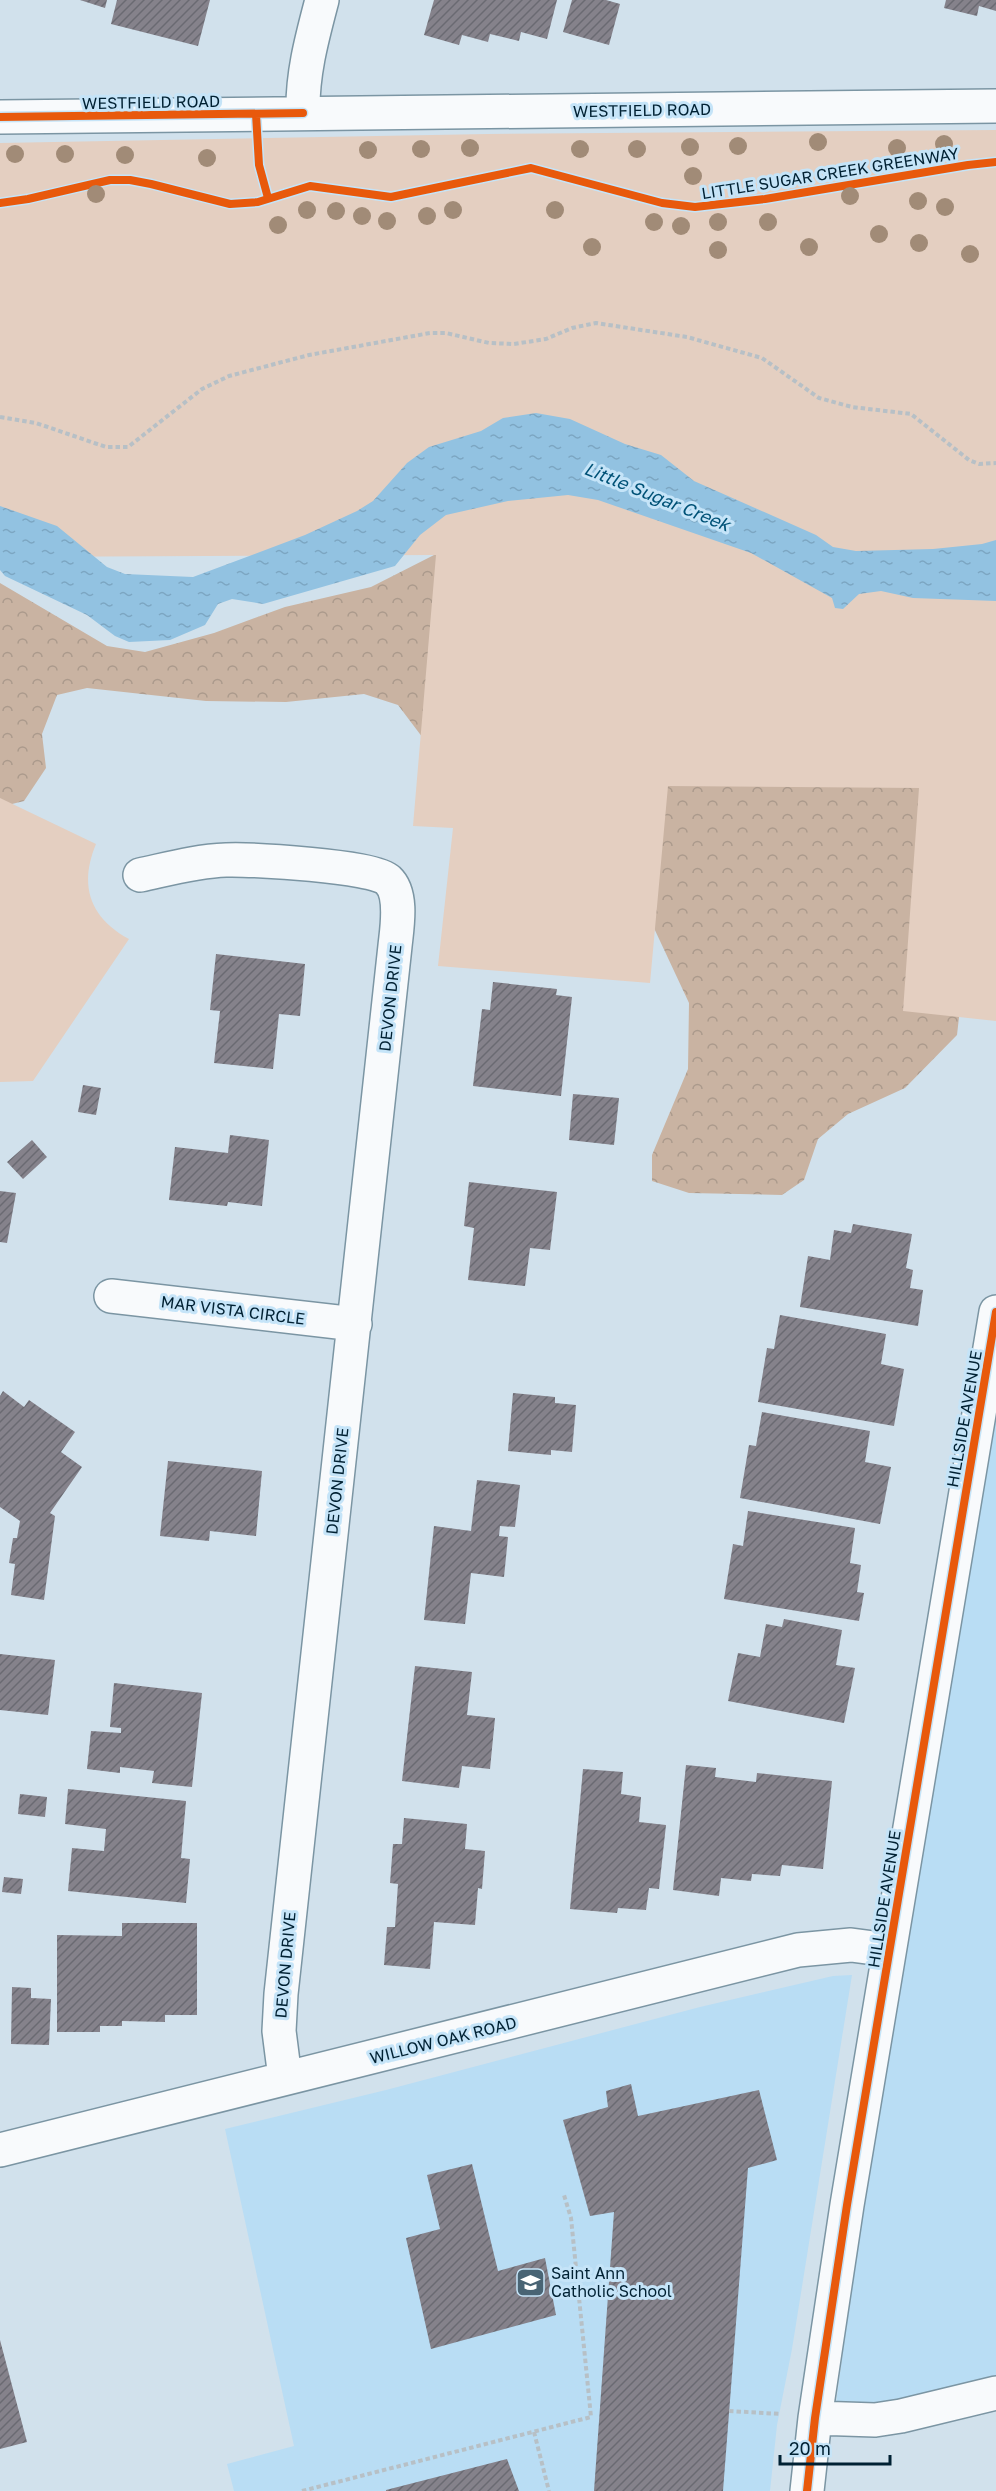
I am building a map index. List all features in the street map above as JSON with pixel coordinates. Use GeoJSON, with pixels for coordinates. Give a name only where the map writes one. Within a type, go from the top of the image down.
{"type":"FeatureCollection","features":[{"type":"Feature","properties":{"kind":"street"},"geometry":{"type":"LineString","coordinates":[[303,113],[306,63],[322,0]]}},
{"type":"Feature","properties":{"kind":"street","name":"WESTFIELD ROAD"},"geometry":{"type":"LineString","coordinates":[[0,117],[996,106]]}},
{"type":"Feature","properties":{"kind":"street","name":"DEVON DRIVE"},"geometry":{"type":"LineString","coordinates":[[140,875],[202,862],[246,860],[369,873],[385,877],[392,885],[397,905],[396,938],[355,1324],[280,2004],[279,2031],[285,2078]]}},
{"type":"Feature","properties":{"kind":"street","name":"MAR VISTA CIRCLE"},"geometry":{"type":"LineString","coordinates":[[111,1296],[355,1324]]}},
{"type":"Feature","properties":{"kind":"street","name":"HILLSIDE AVENUE"},"geometry":{"type":"LineString","coordinates":[[807,2491],[800,2416],[889,1950],[996,1312]]}},
{"type":"Feature","properties":{"kind":"street","name":"WILLOW OAK ROAD"},"geometry":{"type":"LineString","coordinates":[[0,2150],[798,1950],[851,1946],[889,1950]]}},
{"type":"Feature","properties":{"kind":"street"},"geometry":{"type":"LineString","coordinates":[[800,2416],[875,2420],[996,2394]]}},
{"type":"Feature","properties":{"kind":"path"},"geometry":{"type":"LineString","coordinates":[[0,417],[36,423],[106,447],[128,447],[202,389],[230,376],[275,364],[430,333],[446,333],[489,343],[514,344],[546,339],[585,324],[607,323],[687,337],[750,353],[776,367],[819,398],[852,407],[911,414],[969,460],[978,464],[996,463]]}},
{"type":"Feature","properties":{"kind":"path"},"geometry":{"type":"LineString","coordinates":[[302,2491],[591,2417],[571,2217],[564,2195]]}},
{"type":"Feature","properties":{"kind":"path"},"geometry":{"type":"LineString","coordinates":[[729,2411],[800,2416]]}},
{"type":"Feature","properties":{"kind":"path"},"geometry":{"type":"LineString","coordinates":[[534,2432],[549,2491]]}},
{"type":"Feature","properties":{"kind":"shaded area"},"geometry":{"type":"Polygon","coordinates":[[[996,130],[996,1021],[903,1011],[919,788],[668,786],[650,983],[438,966],[453,828],[413,826],[436,555],[0,557],[0,143],[487,134],[996,130]]]}},
{"type":"Feature","properties":{"kind":"shaded area"},"geometry":{"type":"Polygon","coordinates":[[[0,798],[96,844],[88,873],[91,899],[105,921],[129,939],[33,1081],[0,1082],[0,798]]]}},
{"type":"Feature","properties":{"kind":"shaded area"},"geometry":{"type":"Polygon","coordinates":[[[996,1410],[996,2378],[889,2405],[836,2403],[865,2190],[996,1410]]]}},
{"type":"Feature","properties":{"kind":"shaded area","name":"Saint Ann Catholic School"},"geometry":{"type":"Polygon","coordinates":[[[852,1975],[792,2349],[777,2425],[770,2491],[234,2491],[227,2464],[294,2446],[225,2129],[386,2090],[700,2007],[833,1976],[852,1975]]]}},
{"type":"Feature","properties":{"kind":"green space"},"geometry":{"type":"Polygon","coordinates":[[[436,554],[903,623],[965,964],[957,1035],[905,1088],[848,1114],[818,1139],[804,1180],[782,1195],[689,1193],[652,1181],[652,1155],[688,1069],[689,1003],[646,911],[435,754],[398,705],[364,694],[286,702],[206,701],[87,688],[57,695],[42,734],[46,768],[24,801],[0,807],[0,583],[107,646],[145,652],[214,633],[285,607],[371,587],[436,554]]]}},
{"type":"Feature","properties":{"kind":"water","name":"Little Sugar Creek"},"geometry":{"type":"Polygon","coordinates":[[[536,413],[570,419],[625,444],[661,455],[694,481],[816,535],[833,547],[856,551],[933,549],[982,544],[996,540],[996,601],[913,598],[881,591],[859,594],[843,609],[835,608],[832,598],[751,553],[598,500],[568,495],[508,501],[446,515],[420,535],[395,566],[263,604],[232,599],[218,604],[205,625],[170,640],[129,642],[115,636],[87,615],[5,576],[0,570],[0,506],[57,526],[107,567],[125,574],[193,577],[305,535],[357,511],[373,501],[407,463],[429,447],[481,431],[503,418],[536,413]]]}},
{"type":"Feature","properties":{"kind":"building"},"geometry":{"type":"Polygon","coordinates":[[[80,0],[107,0],[105,8],[80,0]]]}},
{"type":"Feature","properties":{"kind":"building"},"geometry":{"type":"Polygon","coordinates":[[[117,0],[210,0],[198,46],[111,24],[117,0]]]}},
{"type":"Feature","properties":{"kind":"building"},"geometry":{"type":"Polygon","coordinates":[[[434,0],[557,0],[547,39],[521,32],[519,41],[490,34],[488,42],[462,35],[459,45],[424,35],[434,0]]]}},
{"type":"Feature","properties":{"kind":"building"},"geometry":{"type":"Polygon","coordinates":[[[572,0],[606,0],[620,4],[609,45],[563,32],[572,0]]]}},
{"type":"Feature","properties":{"kind":"building"},"geometry":{"type":"Polygon","coordinates":[[[946,0],[996,0],[996,11],[979,6],[977,16],[944,8],[946,0]]]}},
{"type":"Feature","properties":{"kind":"building"},"geometry":{"type":"Polygon","coordinates":[[[216,954],[305,964],[300,1016],[279,1014],[273,1069],[214,1063],[220,1011],[210,1010],[216,954]]]}},
{"type":"Feature","properties":{"kind":"building"},"geometry":{"type":"Polygon","coordinates":[[[493,982],[557,989],[556,995],[572,997],[561,1096],[473,1086],[482,1009],[490,1010],[493,982]]]}},
{"type":"Feature","properties":{"kind":"building"},"geometry":{"type":"Polygon","coordinates":[[[83,1085],[101,1088],[96,1115],[78,1112],[83,1085]]]}},
{"type":"Feature","properties":{"kind":"building"},"geometry":{"type":"Polygon","coordinates":[[[573,1094],[619,1098],[614,1145],[569,1140],[573,1094]]]}},
{"type":"Feature","properties":{"kind":"building"},"geometry":{"type":"Polygon","coordinates":[[[230,1135],[269,1140],[262,1206],[228,1202],[227,1206],[169,1200],[175,1147],[228,1153],[230,1135]]]}},
{"type":"Feature","properties":{"kind":"building"},"geometry":{"type":"Polygon","coordinates":[[[32,1140],[47,1157],[23,1179],[7,1162],[32,1140]]]}},
{"type":"Feature","properties":{"kind":"building"},"geometry":{"type":"Polygon","coordinates":[[[469,1182],[557,1192],[550,1250],[530,1248],[525,1286],[468,1280],[474,1228],[464,1226],[469,1182]]]}},
{"type":"Feature","properties":{"kind":"building"},"geometry":{"type":"Polygon","coordinates":[[[0,1191],[16,1193],[7,1243],[0,1242],[0,1191]]]}},
{"type":"Feature","properties":{"kind":"building"},"geometry":{"type":"Polygon","coordinates":[[[853,1224],[912,1234],[906,1268],[913,1270],[910,1288],[923,1290],[918,1326],[800,1307],[808,1256],[830,1260],[834,1230],[851,1233],[853,1224]]]}},
{"type":"Feature","properties":{"kind":"building"},"geometry":{"type":"Polygon","coordinates":[[[780,1315],[886,1334],[881,1364],[904,1369],[894,1426],[758,1402],[767,1348],[774,1349],[780,1315]]]}},
{"type":"Feature","properties":{"kind":"building"},"geometry":{"type":"Polygon","coordinates":[[[3,1391],[24,1407],[29,1400],[75,1432],[61,1452],[82,1467],[50,1513],[55,1516],[44,1600],[11,1595],[15,1564],[9,1563],[13,1538],[17,1538],[20,1521],[0,1507],[0,1396],[3,1391]]]}},
{"type":"Feature","properties":{"kind":"building"},"geometry":{"type":"Polygon","coordinates":[[[513,1393],[555,1397],[555,1403],[576,1405],[572,1452],[551,1450],[551,1455],[508,1451],[513,1393]]]}},
{"type":"Feature","properties":{"kind":"building"},"geometry":{"type":"Polygon","coordinates":[[[762,1412],[870,1431],[865,1462],[891,1467],[880,1524],[740,1498],[749,1445],[756,1446],[762,1412]]]}},
{"type":"Feature","properties":{"kind":"building"},"geometry":{"type":"Polygon","coordinates":[[[168,1461],[262,1471],[256,1536],[210,1531],[209,1541],[160,1536],[168,1461]]]}},
{"type":"Feature","properties":{"kind":"building"},"geometry":{"type":"Polygon","coordinates":[[[477,1480],[520,1485],[515,1527],[500,1526],[499,1536],[508,1537],[504,1577],[471,1573],[465,1624],[424,1620],[434,1526],[471,1531],[477,1480]]]}},
{"type":"Feature","properties":{"kind":"building"},"geometry":{"type":"Polygon","coordinates":[[[748,1511],[855,1528],[850,1563],[861,1565],[857,1592],[864,1593],[859,1621],[724,1599],[733,1544],[743,1546],[748,1511]]]}},
{"type":"Feature","properties":{"kind":"building"},"geometry":{"type":"Polygon","coordinates":[[[784,1619],[842,1630],[836,1665],[855,1668],[844,1723],[728,1701],[738,1653],[760,1657],[766,1624],[782,1627],[784,1619]]]}},
{"type":"Feature","properties":{"kind":"building"},"geometry":{"type":"Polygon","coordinates":[[[0,1654],[55,1660],[48,1715],[0,1710],[0,1654]]]}},
{"type":"Feature","properties":{"kind":"building"},"geometry":{"type":"Polygon","coordinates":[[[415,1666],[472,1672],[467,1715],[495,1718],[490,1769],[462,1766],[459,1788],[402,1781],[415,1666]]]}},
{"type":"Feature","properties":{"kind":"building"},"geometry":{"type":"Polygon","coordinates":[[[114,1683],[202,1693],[192,1787],[152,1783],[154,1771],[120,1767],[120,1773],[87,1769],[91,1731],[121,1733],[121,1728],[110,1727],[114,1683]]]}},
{"type":"Feature","properties":{"kind":"building"},"geometry":{"type":"Polygon","coordinates":[[[686,1765],[716,1768],[715,1777],[756,1782],[757,1773],[832,1781],[823,1869],[782,1865],[780,1876],[752,1874],[751,1881],[721,1878],[719,1896],[673,1890],[686,1765]]]}},
{"type":"Feature","properties":{"kind":"building"},"geometry":{"type":"Polygon","coordinates":[[[583,1769],[623,1772],[621,1794],[641,1797],[639,1822],[666,1825],[659,1889],[649,1888],[646,1910],[618,1908],[617,1913],[570,1909],[583,1769]]]}},
{"type":"Feature","properties":{"kind":"building"},"geometry":{"type":"Polygon","coordinates":[[[68,1789],[186,1801],[181,1858],[190,1859],[186,1903],[68,1891],[72,1848],[104,1851],[106,1829],[65,1824],[68,1789]]]}},
{"type":"Feature","properties":{"kind":"building"},"geometry":{"type":"Polygon","coordinates":[[[20,1794],[47,1797],[45,1817],[18,1814],[20,1794]]]}},
{"type":"Feature","properties":{"kind":"building"},"geometry":{"type":"Polygon","coordinates":[[[404,1818],[467,1824],[465,1849],[485,1851],[482,1889],[478,1888],[475,1925],[434,1922],[430,1969],[384,1965],[387,1927],[395,1927],[398,1884],[390,1883],[393,1844],[402,1844],[404,1818]]]}},
{"type":"Feature","properties":{"kind":"building"},"geometry":{"type":"Polygon","coordinates":[[[4,1877],[23,1879],[21,1894],[2,1892],[4,1877]]]}},
{"type":"Feature","properties":{"kind":"building"},"geometry":{"type":"Polygon","coordinates":[[[122,1923],[197,1923],[197,2015],[165,2015],[165,2022],[122,2021],[122,2026],[100,2026],[100,2032],[57,2032],[57,1935],[122,1936],[122,1923]]]}},
{"type":"Feature","properties":{"kind":"building"},"geometry":{"type":"Polygon","coordinates":[[[12,1987],[31,1988],[31,1998],[51,1999],[49,2045],[11,2044],[12,1987]]]}},
{"type":"Feature","properties":{"kind":"building","name":"Saint Ann Catholic School"},"geometry":{"type":"Polygon","coordinates":[[[631,2084],[638,2116],[759,2090],[777,2160],[748,2168],[723,2491],[594,2491],[614,2212],[590,2216],[563,2120],[608,2107],[606,2091],[631,2084]]]}},
{"type":"Feature","properties":{"kind":"building"},"geometry":{"type":"Polygon","coordinates":[[[472,2164],[498,2271],[545,2258],[556,2315],[431,2349],[406,2238],[440,2229],[427,2175],[472,2164]]]}},
{"type":"Feature","properties":{"kind":"building"},"geometry":{"type":"Polygon","coordinates":[[[0,2340],[27,2442],[0,2449],[0,2340]]]}},
{"type":"Feature","properties":{"kind":"building"},"geometry":{"type":"Polygon","coordinates":[[[507,2459],[519,2491],[386,2491],[386,2490],[507,2459]]]}},
{"type":"Feature","properties":{"kind":"cycle path"},"geometry":{"type":"LineString","coordinates":[[0,117],[303,113]]}},
{"type":"Feature","properties":{"kind":"cycle path"},"geometry":{"type":"LineString","coordinates":[[256,114],[259,165],[268,198]]}},
{"type":"Feature","properties":{"kind":"cycle path","name":"LITTLE SUGAR CREEK GREENWAY"},"geometry":{"type":"LineString","coordinates":[[0,203],[28,199],[110,180],[130,180],[151,184],[230,204],[258,202],[310,186],[391,197],[531,168],[662,203],[695,207],[765,199],[996,162]]}},
{"type":"Feature","properties":{"kind":"cycle path"},"geometry":{"type":"LineString","coordinates":[[807,2491],[815,2418],[847,2205],[996,1312]]}},
{"type":"Feature","properties":{"kind":"place","name":"Saint Ann Catholic School"},"geometry":{"type":"Point","coordinates":[530,2282]}}]}
